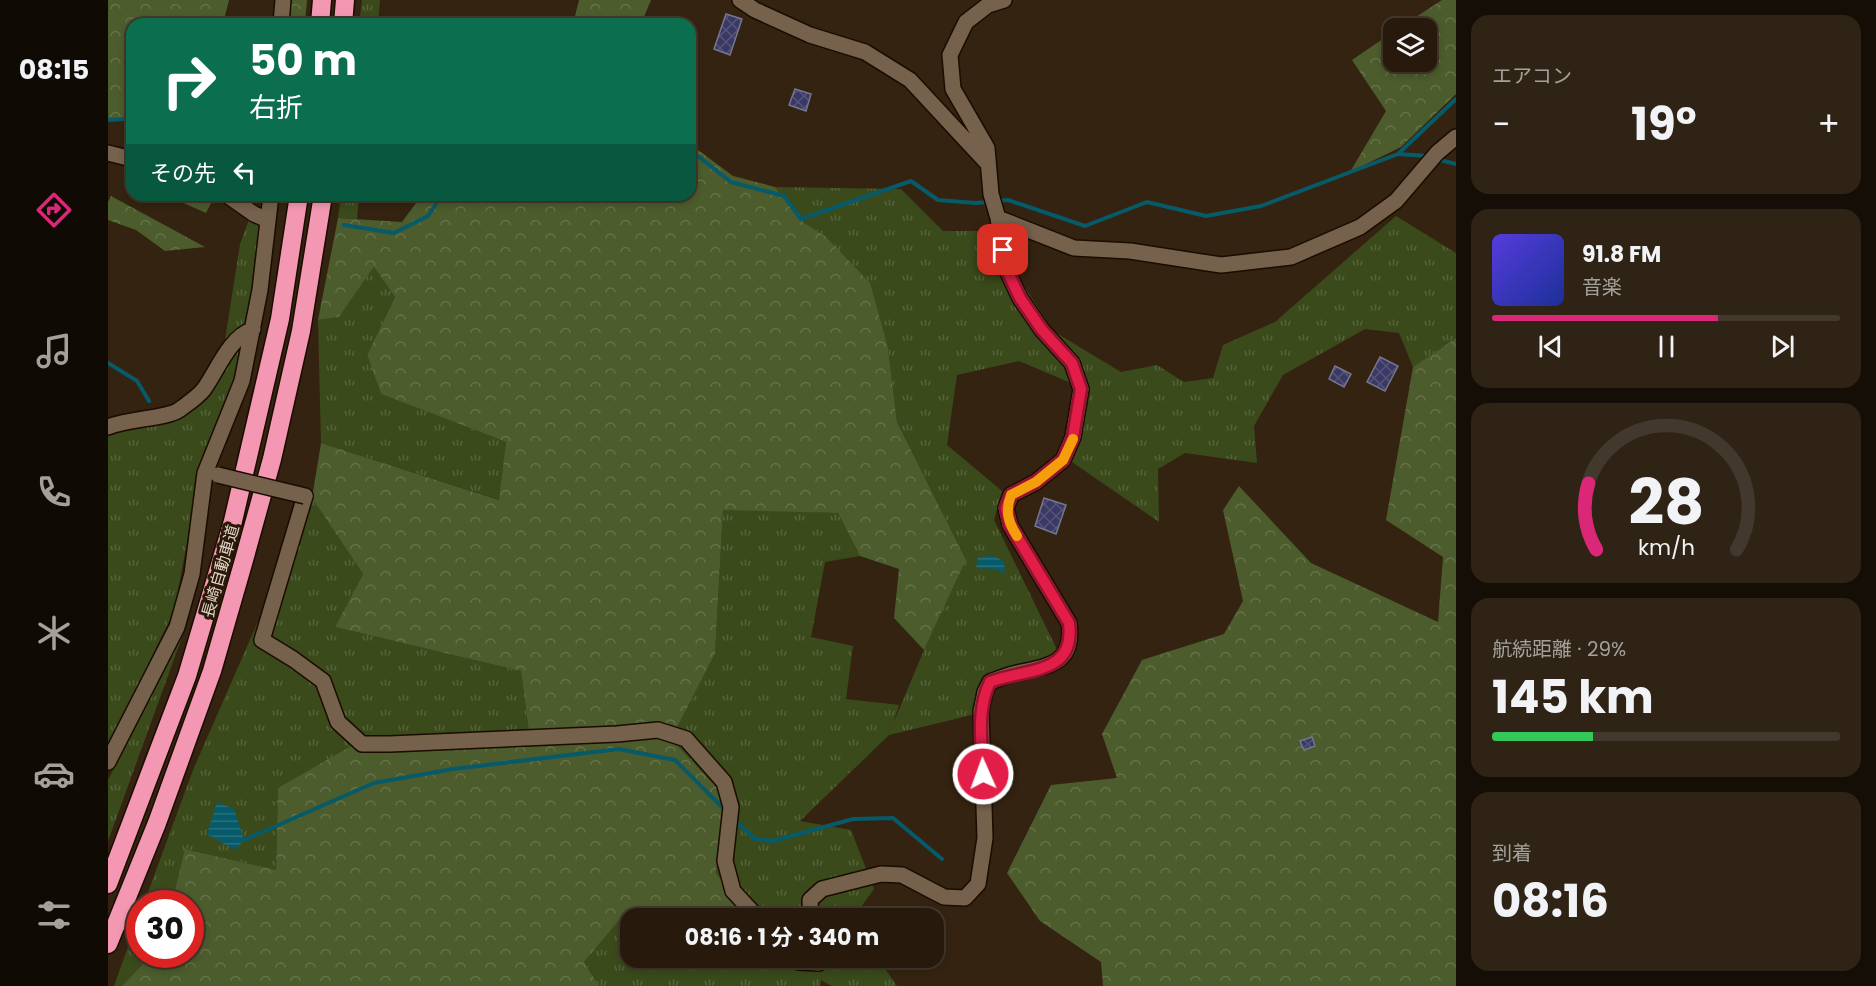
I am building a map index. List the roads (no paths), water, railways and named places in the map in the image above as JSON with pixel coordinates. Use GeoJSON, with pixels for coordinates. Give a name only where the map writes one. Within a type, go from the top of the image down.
{"type":"FeatureCollection","features":[{"type":"Feature","properties":{"kind":"highway"},"geometry":{"type":"LineString","coordinates":[[320,18],[322,0]]}},
{"type":"Feature","properties":{"kind":"highway"},"geometry":{"type":"LineString","coordinates":[[344,18],[345,0]]}},
{"type":"Feature","properties":{"kind":"highway","name":"長崎自動車道"},"geometry":{"type":"LineString","coordinates":[[108,884],[187,676],[233,521],[280,319],[297,201]]}},
{"type":"Feature","properties":{"kind":"highway","name":"長崎自動車道"},"geometry":{"type":"LineString","coordinates":[[108,944],[157,823],[212,671],[244,560],[272,459],[301,331],[322,201]]}},
{"type":"Feature","properties":{"kind":"street"},"geometry":{"type":"LineString","coordinates":[[282,18],[283,0]]}},
{"type":"Feature","properties":{"kind":"street"},"geometry":{"type":"LineString","coordinates":[[740,0],[755,10],[810,35],[865,52],[910,80],[988,164]]}},
{"type":"Feature","properties":{"kind":"street"},"geometry":{"type":"LineString","coordinates":[[810,908],[810,900],[822,888],[881,874],[902,875],[944,897],[965,898],[978,884],[985,838],[981,711],[985,692],[990,682],[1009,675],[1051,666],[1066,652],[1071,638],[1069,623],[1010,525],[1006,508],[1011,495],[1036,482],[1063,460],[1073,437],[1081,389],[1072,363],[1042,330],[1020,298],[1005,266],[997,214],[991,194],[987,148],[953,89],[950,55],[966,22],[988,5],[1004,0]]}},
{"type":"Feature","properties":{"kind":"street"},"geometry":{"type":"LineString","coordinates":[[997,214],[1074,248],[1130,251],[1221,266],[1291,257],[1360,227],[1396,201],[1437,153],[1456,137]]}},
{"type":"Feature","properties":{"kind":"street"},"geometry":{"type":"LineString","coordinates":[[108,153],[126,158]]}},
{"type":"Feature","properties":{"kind":"street"},"geometry":{"type":"LineString","coordinates":[[236,201],[254,214],[268,220]]}},
{"type":"Feature","properties":{"kind":"street"},"geometry":{"type":"LineString","coordinates":[[108,762],[177,627],[192,574],[212,474],[242,381],[260,290],[270,201]]}},
{"type":"Feature","properties":{"kind":"street"},"geometry":{"type":"LineString","coordinates":[[108,427],[120,422],[177,412],[203,391],[231,346],[242,333],[253,329]]}},
{"type":"Feature","properties":{"kind":"street"},"geometry":{"type":"LineString","coordinates":[[212,474],[305,496],[262,640],[323,681],[338,722],[362,744],[486,740],[658,730],[686,740],[724,782],[731,807],[725,861],[733,891],[749,908]]}},
{"type":"Feature","properties":{"kind":"water"},"geometry":{"type":"Polygon","coordinates":[[[993,556],[1004,561],[1005,573],[994,569],[976,568],[978,557],[993,556]]]}},
{"type":"Feature","properties":{"kind":"water"},"geometry":{"type":"Polygon","coordinates":[[[217,802],[234,809],[244,840],[235,850],[207,834],[217,802]]]}},
{"type":"Feature","properties":{"kind":"waterway"},"geometry":{"type":"LineString","coordinates":[[1398,154],[1456,99]]}},
{"type":"Feature","properties":{"kind":"waterway"},"geometry":{"type":"LineString","coordinates":[[108,120],[126,117]]}},
{"type":"Feature","properties":{"kind":"waterway"},"geometry":{"type":"LineString","coordinates":[[996,201],[1008,200],[1085,226],[1147,202],[1206,216],[1261,206],[1398,154],[1428,156]]}},
{"type":"Feature","properties":{"kind":"waterway"},"geometry":{"type":"LineString","coordinates":[[696,155],[731,182],[784,196],[801,219],[911,181],[938,200],[988,202]]}},
{"type":"Feature","properties":{"kind":"waterway"},"geometry":{"type":"LineString","coordinates":[[1440,160],[1456,164]]}},
{"type":"Feature","properties":{"kind":"waterway"},"geometry":{"type":"LineString","coordinates":[[344,225],[394,233],[428,216],[438,201]]}},
{"type":"Feature","properties":{"kind":"waterway"},"geometry":{"type":"LineString","coordinates":[[108,363],[137,381],[149,401]]}},
{"type":"Feature","properties":{"kind":"waterway"},"geometry":{"type":"LineString","coordinates":[[244,840],[374,783],[453,769],[619,749],[675,760],[724,809]]}},
{"type":"Feature","properties":{"kind":"waterway"},"geometry":{"type":"LineString","coordinates":[[737,822],[755,839],[773,841],[853,819],[893,818],[942,859]]}}]}
